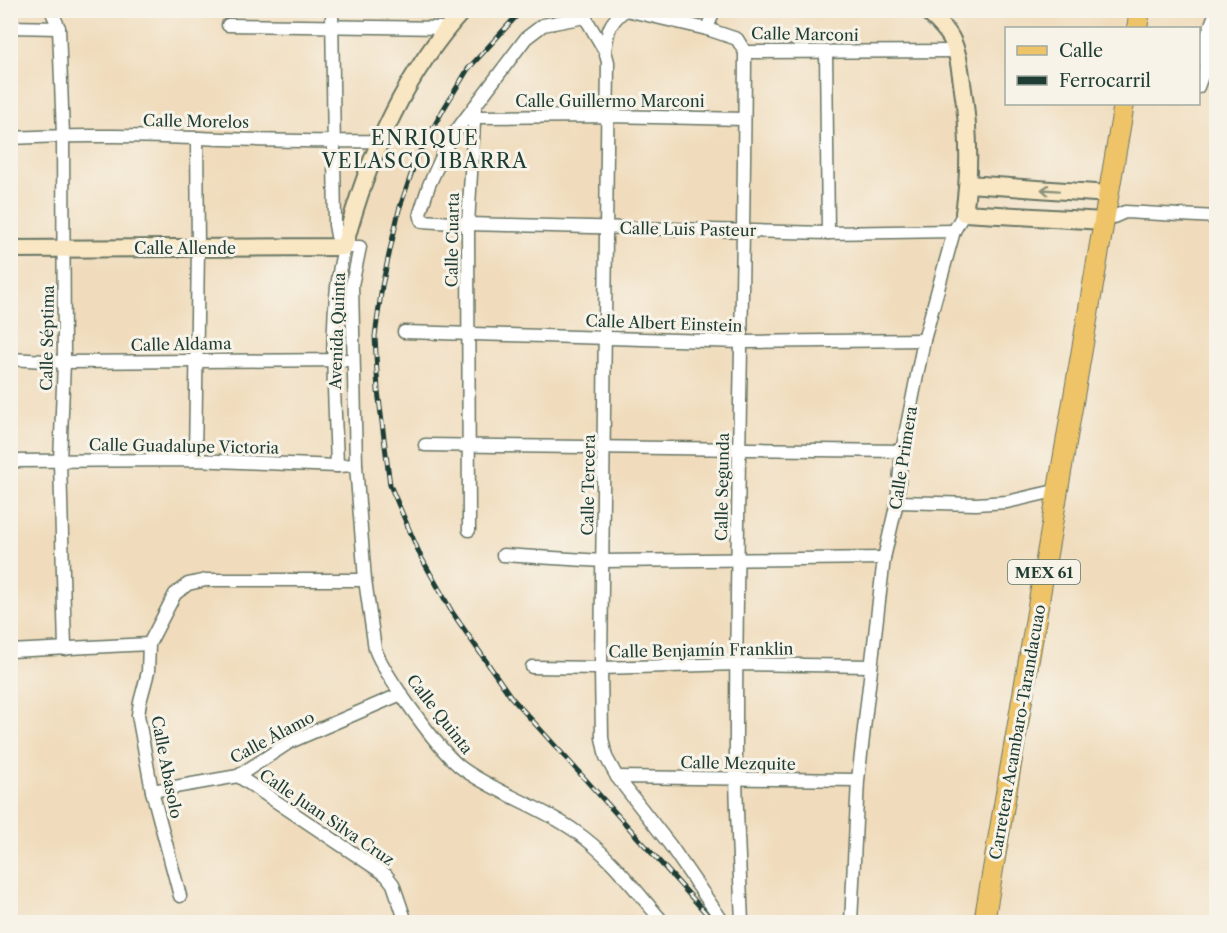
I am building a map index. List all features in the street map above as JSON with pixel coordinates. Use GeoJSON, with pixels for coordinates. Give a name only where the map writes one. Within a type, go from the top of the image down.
{"type":"FeatureCollection","features":[{"type":"Feature","properties":{"kind":"main road"},"geometry":{"type":"LineString","coordinates":[[1137,27],[1140,10]]}},
{"type":"Feature","properties":{"kind":"main road","name":"MEX 61"},"geometry":{"type":"LineString","coordinates":[[1104,221],[1124,105]]}},
{"type":"Feature","properties":{"kind":"main road","name":"Carretera Acambaro-Tarandacuao"},"geometry":{"type":"LineString","coordinates":[[984,922],[1104,221]]}},
{"type":"Feature","properties":{"kind":"street"},"geometry":{"type":"LineString","coordinates":[[10,27],[59,27],[51,10]]}},
{"type":"Feature","properties":{"kind":"street"},"geometry":{"type":"LineString","coordinates":[[332,10],[335,225],[337,236],[352,247]]}},
{"type":"Feature","properties":{"kind":"street","name":"Avenida Quinta"},"geometry":{"type":"LineString","coordinates":[[356,465],[352,247],[357,201],[380,141],[411,81],[447,28],[463,10]]}},
{"type":"Feature","properties":{"kind":"street"},"geometry":{"type":"LineString","coordinates":[[605,51],[608,28],[614,19],[626,10]]}},
{"type":"Feature","properties":{"kind":"street","name":"Calle Marconi"},"geometry":{"type":"LineString","coordinates":[[626,10],[707,29],[737,39],[745,52],[956,51]]}},
{"type":"Feature","properties":{"kind":"street"},"geometry":{"type":"LineString","coordinates":[[707,29],[714,10]]}},
{"type":"Feature","properties":{"kind":"street","name":"Calle Primera"},"geometry":{"type":"LineString","coordinates":[[851,922],[858,780],[884,558],[897,502],[902,452],[924,340],[954,231],[964,213],[968,184],[967,113],[956,51],[946,30],[926,10]]}},
{"type":"Feature","properties":{"kind":"street"},"geometry":{"type":"LineString","coordinates":[[1200,54],[1216,12]]}},
{"type":"Feature","properties":{"kind":"street"},"geometry":{"type":"LineString","coordinates":[[475,112],[526,38],[543,25],[585,14]]}},
{"type":"Feature","properties":{"kind":"street","name":"Calle Tercera"},"geometry":{"type":"LineString","coordinates":[[585,14],[605,51],[608,62],[602,738],[606,757],[616,777],[670,845],[723,922]]}},
{"type":"Feature","properties":{"kind":"street"},"geometry":{"type":"LineString","coordinates":[[228,25],[447,28]]}},
{"type":"Feature","properties":{"kind":"street","name":"Calle Séptima"},"geometry":{"type":"LineString","coordinates":[[59,27],[64,248],[64,362],[60,460],[65,649]]}},
{"type":"Feature","properties":{"kind":"street"},"geometry":{"type":"LineString","coordinates":[[1200,82],[1216,38]]}},
{"type":"Feature","properties":{"kind":"street","name":"Calle Segunda"},"geometry":{"type":"LineString","coordinates":[[742,922],[736,780],[745,52]]}},
{"type":"Feature","properties":{"kind":"street"},"geometry":{"type":"LineString","coordinates":[[826,52],[828,233]]}},
{"type":"Feature","properties":{"kind":"street","name":"Calle Guillermo Marconi"},"geometry":{"type":"LineString","coordinates":[[475,112],[744,119]]}},
{"type":"Feature","properties":{"kind":"street","name":"Calle Luis Pasteur"},"geometry":{"type":"LineString","coordinates":[[475,112],[450,139],[429,185],[420,213],[422,221],[828,233],[954,231]]}},
{"type":"Feature","properties":{"kind":"street","name":"Calle Cuarta"},"geometry":{"type":"LineString","coordinates":[[469,530],[468,224],[475,112]]}},
{"type":"Feature","properties":{"kind":"street","name":"Calle Morelos"},"geometry":{"type":"LineString","coordinates":[[10,138],[63,135],[334,142],[380,141]]}},
{"type":"Feature","properties":{"kind":"street"},"geometry":{"type":"LineString","coordinates":[[195,460],[197,138]]}},
{"type":"Feature","properties":{"kind":"street"},"geometry":{"type":"LineString","coordinates":[[968,184],[1109,194],[1125,212]]}},
{"type":"Feature","properties":{"kind":"street"},"geometry":{"type":"LineString","coordinates":[[964,213],[1104,221],[1125,212],[1216,217]]}},
{"type":"Feature","properties":{"kind":"street","name":"Avenida Quinta"},"geometry":{"type":"LineString","coordinates":[[337,466],[333,359],[335,303],[352,247]]}},
{"type":"Feature","properties":{"kind":"street","name":"Calle Allende"},"geometry":{"type":"LineString","coordinates":[[10,249],[352,247]]}},
{"type":"Feature","properties":{"kind":"street","name":"Calle Albert Einstein"},"geometry":{"type":"LineString","coordinates":[[404,332],[742,342],[924,340]]}},
{"type":"Feature","properties":{"kind":"street","name":"Calle Aldama"},"geometry":{"type":"LineString","coordinates":[[10,359],[64,362],[353,360]]}},
{"type":"Feature","properties":{"kind":"street"},"geometry":{"type":"LineString","coordinates":[[425,445],[902,452]]}},
{"type":"Feature","properties":{"kind":"street","name":"Calle Guadalupe Victoria"},"geometry":{"type":"LineString","coordinates":[[10,461],[195,460],[356,465]]}},
{"type":"Feature","properties":{"kind":"street","name":"Calle Quinta"},"geometry":{"type":"LineString","coordinates":[[356,465],[365,580],[375,649],[378,658],[401,694],[447,755],[461,769],[574,830],[606,856],[662,922]]}},
{"type":"Feature","properties":{"kind":"street"},"geometry":{"type":"LineString","coordinates":[[897,502],[976,504],[1007,502],[1059,490]]}},
{"type":"Feature","properties":{"kind":"street"},"geometry":{"type":"LineString","coordinates":[[503,555],[603,561],[884,558]]}},
{"type":"Feature","properties":{"kind":"street","name":"Calle Abasolo"},"geometry":{"type":"LineString","coordinates":[[180,896],[152,791],[138,715],[148,672],[149,644],[175,594],[188,584],[206,580],[365,580]]}},
{"type":"Feature","properties":{"kind":"street"},"geometry":{"type":"LineString","coordinates":[[10,651],[149,644]]}},
{"type":"Feature","properties":{"kind":"street","name":"Calle Benjamín Franklin"},"geometry":{"type":"LineString","coordinates":[[532,667],[601,668],[737,664],[871,666]]}},
{"type":"Feature","properties":{"kind":"street","name":"Calle Álamo"},"geometry":{"type":"LineString","coordinates":[[152,791],[238,776],[290,742],[401,694]]}},
{"type":"Feature","properties":{"kind":"street","name":"Calle Juan Silva Cruz"},"geometry":{"type":"LineString","coordinates":[[238,776],[386,875],[393,884],[406,922]]}},
{"type":"Feature","properties":{"kind":"street","name":"Calle Mezquite"},"geometry":{"type":"LineString","coordinates":[[616,777],[858,780]]}},
{"type":"Feature","properties":{"kind":"railway"},"geometry":{"type":"LineString","coordinates":[[522,10],[468,69],[417,157],[399,210],[382,286],[375,336],[378,391],[390,485],[421,557],[452,612],[511,697],[714,922]]}},
{"type":"Feature","properties":{"kind":"district","name":"ENRIQUE VELASCO IBARRA"},"geometry":{"type":"Point","coordinates":[425,150]}}]}
